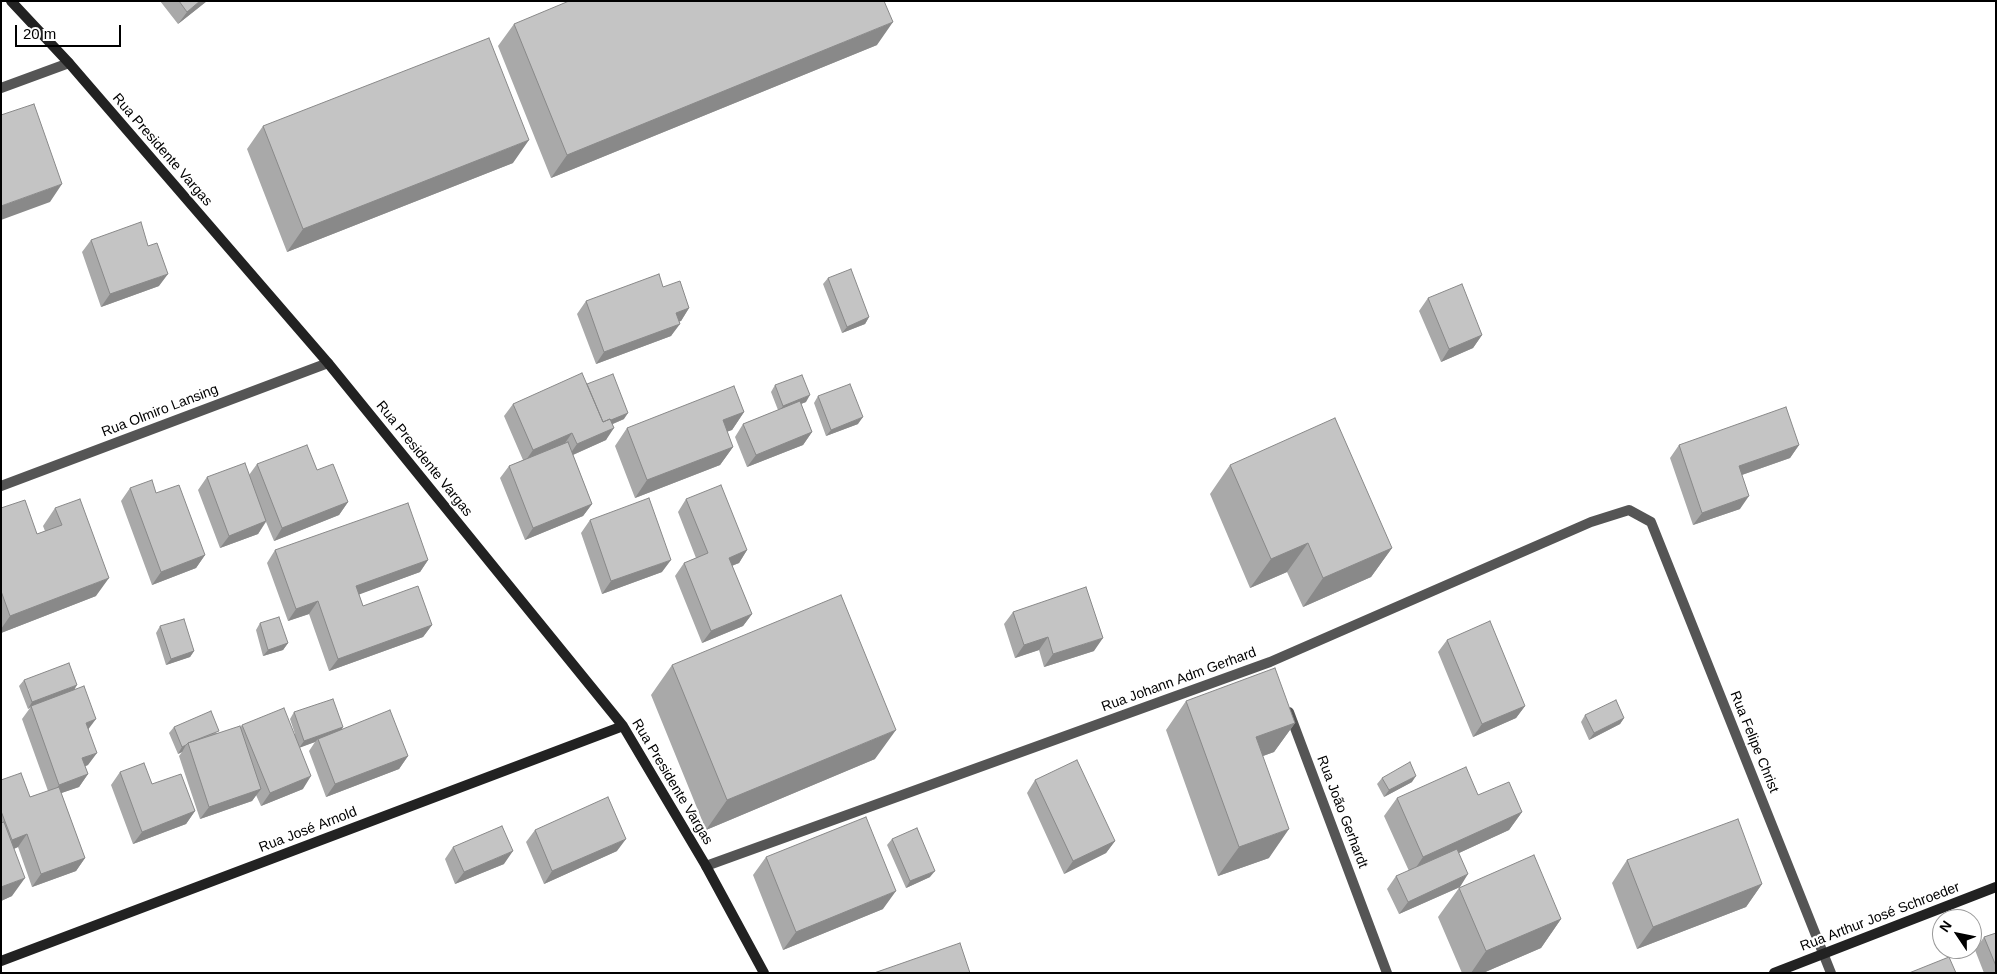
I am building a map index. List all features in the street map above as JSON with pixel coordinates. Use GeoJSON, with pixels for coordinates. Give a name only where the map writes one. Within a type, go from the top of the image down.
{"type":"FeatureCollection","features":[{"type":"Feature","properties":{"kind":"main road","name":"Rua Presidente Vargas"},"geometry":{"type":"LineString","coordinates":[[11,1],[69,63],[328,363],[624,726],[706,866],[764,973]]}},
{"type":"Feature","properties":{"kind":"main road","name":"Rua José Arnold"},"geometry":{"type":"LineString","coordinates":[[1,961],[624,726]]}},
{"type":"Feature","properties":{"kind":"main road","name":"Rua Arthur José Schroeder"},"geometry":{"type":"LineString","coordinates":[[1774,973],[1996,887]]}},
{"type":"Feature","properties":{"kind":"street"},"geometry":{"type":"LineString","coordinates":[[1,88],[69,63]]}},
{"type":"Feature","properties":{"kind":"street","name":"Rua Olmiro Lansing"},"geometry":{"type":"LineString","coordinates":[[1,486],[328,363]]}},
{"type":"Feature","properties":{"kind":"street","name":"Rua Johann Adm Gerhard"},"geometry":{"type":"LineString","coordinates":[[706,866],[1272,667],[1591,522],[1629,510],[1652,522]]}},
{"type":"Feature","properties":{"kind":"street","name":"Rua Felipe Christ"},"geometry":{"type":"LineString","coordinates":[[1652,522],[1831,973]]}},
{"type":"Feature","properties":{"kind":"street","name":"Rua João Gerhardt"},"geometry":{"type":"LineString","coordinates":[[1284,698],[1388,973]]}},
{"type":"Feature","properties":{"kind":"building"},"geometry":{"type":"Polygon","coordinates":[[[179,1],[200,1],[187,12],[179,1]]]}},
{"type":"Feature","properties":{"kind":"building"},"geometry":{"type":"Polygon","coordinates":[[[569,1],[884,1],[893,22],[567,155],[514,24],[569,1]]]}},
{"type":"Feature","properties":{"kind":"building"},"geometry":{"type":"Polygon","coordinates":[[[489,38],[529,140],[303,229],[263,126],[489,38]]]}},
{"type":"Feature","properties":{"kind":"building"},"geometry":{"type":"Polygon","coordinates":[[[34,104],[62,184],[1,206],[1,115],[34,104]]]}},
{"type":"Feature","properties":{"kind":"building"},"geometry":{"type":"Polygon","coordinates":[[[141,222],[148,246],[157,243],[168,274],[110,294],[91,240],[141,222]]]}},
{"type":"Feature","properties":{"kind":"building"},"geometry":{"type":"Polygon","coordinates":[[[851,269],[869,317],[847,327],[828,278],[851,269]]]}},
{"type":"Feature","properties":{"kind":"building"},"geometry":{"type":"Polygon","coordinates":[[[659,274],[663,287],[680,281],[689,308],[676,313],[680,324],[604,352],[586,301],[659,274]]]}},
{"type":"Feature","properties":{"kind":"building"},"geometry":{"type":"Polygon","coordinates":[[[1462,284],[1482,335],[1449,349],[1428,298],[1462,284]]]}},
{"type":"Feature","properties":{"kind":"building"},"geometry":{"type":"Polygon","coordinates":[[[582,373],[603,422],[610,419],[614,428],[577,444],[572,433],[533,450],[513,404],[582,373]]]}},
{"type":"Feature","properties":{"kind":"building"},"geometry":{"type":"Polygon","coordinates":[[[613,374],[628,413],[603,422],[587,384],[613,374]]]}},
{"type":"Feature","properties":{"kind":"building"},"geometry":{"type":"Polygon","coordinates":[[[802,375],[810,395],[783,406],[775,385],[802,375]]]}},
{"type":"Feature","properties":{"kind":"building"},"geometry":{"type":"Polygon","coordinates":[[[850,384],[863,417],[831,430],[818,396],[850,384]]]}},
{"type":"Feature","properties":{"kind":"building"},"geometry":{"type":"Polygon","coordinates":[[[734,386],[744,412],[723,420],[733,447],[647,480],[627,428],[734,386]]]}},
{"type":"Feature","properties":{"kind":"building"},"geometry":{"type":"Polygon","coordinates":[[[800,401],[812,432],[756,455],[743,424],[800,401]]]}},
{"type":"Feature","properties":{"kind":"building"},"geometry":{"type":"Polygon","coordinates":[[[1786,407],[1799,445],[1739,466],[1749,496],[1702,513],[1679,445],[1786,407]]]}},
{"type":"Feature","properties":{"kind":"building"},"geometry":{"type":"Polygon","coordinates":[[[1335,418],[1392,548],[1323,578],[1308,543],[1271,559],[1230,465],[1335,418]]]}},
{"type":"Feature","properties":{"kind":"building"},"geometry":{"type":"Polygon","coordinates":[[[568,442],[592,504],[533,528],[509,466],[568,442]]]}},
{"type":"Feature","properties":{"kind":"building"},"geometry":{"type":"Polygon","coordinates":[[[307,445],[317,470],[333,464],[348,502],[282,528],[257,464],[307,445]]]}},
{"type":"Feature","properties":{"kind":"building"},"geometry":{"type":"Polygon","coordinates":[[[245,463],[266,521],[229,536],[207,477],[245,463]]]}},
{"type":"Feature","properties":{"kind":"building"},"geometry":{"type":"Polygon","coordinates":[[[152,480],[156,493],[179,485],[205,555],[161,572],[130,488],[152,480]]]}},
{"type":"Feature","properties":{"kind":"building"},"geometry":{"type":"Polygon","coordinates":[[[721,485],[747,550],[729,558],[752,614],[711,631],[684,563],[708,553],[686,499],[721,485]]]}},
{"type":"Feature","properties":{"kind":"building"},"geometry":{"type":"Polygon","coordinates":[[[649,498],[671,560],[611,581],[590,520],[649,498]]]}},
{"type":"Feature","properties":{"kind":"building"},"geometry":{"type":"Polygon","coordinates":[[[80,499],[109,578],[10,616],[1,591],[1,508],[25,500],[37,534],[62,525],[55,508],[80,499]]]}},
{"type":"Feature","properties":{"kind":"building"},"geometry":{"type":"Polygon","coordinates":[[[408,503],[428,560],[356,586],[363,606],[418,586],[432,625],[338,659],[318,601],[296,609],[275,550],[408,503]]]}},
{"type":"Feature","properties":{"kind":"building"},"geometry":{"type":"Polygon","coordinates":[[[1086,587],[1103,638],[1053,654],[1048,637],[1024,645],[1013,612],[1086,587]]]}},
{"type":"Feature","properties":{"kind":"building"},"geometry":{"type":"Polygon","coordinates":[[[841,595],[896,730],[727,800],[672,665],[841,595]]]}},
{"type":"Feature","properties":{"kind":"building"},"geometry":{"type":"Polygon","coordinates":[[[279,617],[288,643],[268,650],[260,623],[279,617]]]}},
{"type":"Feature","properties":{"kind":"building"},"geometry":{"type":"Polygon","coordinates":[[[184,619],[194,651],[171,659],[160,626],[184,619]]]}},
{"type":"Feature","properties":{"kind":"building"},"geometry":{"type":"Polygon","coordinates":[[[1490,621],[1525,706],[1482,724],[1447,640],[1490,621]]]}},
{"type":"Feature","properties":{"kind":"building"},"geometry":{"type":"Polygon","coordinates":[[[69,663],[77,685],[32,702],[24,680],[69,663]]]}},
{"type":"Feature","properties":{"kind":"building"},"geometry":{"type":"Polygon","coordinates":[[[1275,668],[1295,723],[1256,737],[1289,829],[1239,847],[1186,701],[1275,668]]]}},
{"type":"Feature","properties":{"kind":"building"},"geometry":{"type":"Polygon","coordinates":[[[84,686],[96,719],[86,723],[97,753],[82,758],[88,774],[59,785],[31,706],[84,686]]]}},
{"type":"Feature","properties":{"kind":"building"},"geometry":{"type":"Polygon","coordinates":[[[333,699],[343,727],[304,741],[294,712],[333,699]]]}},
{"type":"Feature","properties":{"kind":"building"},"geometry":{"type":"Polygon","coordinates":[[[1616,700],[1624,718],[1594,733],[1585,715],[1616,700]]]}},
{"type":"Feature","properties":{"kind":"building"},"geometry":{"type":"Polygon","coordinates":[[[284,708],[311,776],[270,793],[242,725],[284,708]]]}},
{"type":"Feature","properties":{"kind":"building"},"geometry":{"type":"Polygon","coordinates":[[[390,710],[408,756],[335,784],[318,739],[390,710]]]}},
{"type":"Feature","properties":{"kind":"building"},"geometry":{"type":"Polygon","coordinates":[[[211,711],[219,731],[182,747],[174,727],[211,711]]]}},
{"type":"Feature","properties":{"kind":"building"},"geometry":{"type":"Polygon","coordinates":[[[240,726],[261,789],[209,807],[188,743],[240,726]]]}},
{"type":"Feature","properties":{"kind":"building"},"geometry":{"type":"Polygon","coordinates":[[[1077,760],[1115,841],[1073,861],[1035,780],[1077,760]]]}},
{"type":"Feature","properties":{"kind":"building"},"geometry":{"type":"Polygon","coordinates":[[[1410,762],[1416,776],[1389,790],[1382,778],[1410,762]]]}},
{"type":"Feature","properties":{"kind":"building"},"geometry":{"type":"Polygon","coordinates":[[[144,763],[152,784],[181,774],[195,811],[142,832],[120,772],[144,763]]]}},
{"type":"Feature","properties":{"kind":"building"},"geometry":{"type":"Polygon","coordinates":[[[1466,767],[1478,795],[1509,782],[1522,812],[1423,857],[1397,798],[1466,767]]]}},
{"type":"Feature","properties":{"kind":"building"},"geometry":{"type":"Polygon","coordinates":[[[21,773],[30,797],[59,787],[85,858],[41,874],[27,834],[12,840],[1,811],[1,780],[21,773]]]}},
{"type":"Feature","properties":{"kind":"building"},"geometry":{"type":"Polygon","coordinates":[[[608,797],[626,839],[552,871],[535,830],[608,797]]]}},
{"type":"Feature","properties":{"kind":"building"},"geometry":{"type":"Polygon","coordinates":[[[866,817],[896,891],[796,932],[766,857],[866,817]]]}},
{"type":"Feature","properties":{"kind":"building"},"geometry":{"type":"Polygon","coordinates":[[[1738,819],[1762,884],[1653,927],[1627,860],[1738,819]]]}},
{"type":"Feature","properties":{"kind":"building"},"geometry":{"type":"Polygon","coordinates":[[[4,822],[25,878],[1,887],[1,823],[4,822]]]}},
{"type":"Feature","properties":{"kind":"building"},"geometry":{"type":"Polygon","coordinates":[[[502,826],[513,851],[464,872],[453,847],[502,826]]]}},
{"type":"Feature","properties":{"kind":"building"},"geometry":{"type":"Polygon","coordinates":[[[917,828],[935,871],[910,881],[892,839],[917,828]]]}},
{"type":"Feature","properties":{"kind":"building"},"geometry":{"type":"Polygon","coordinates":[[[1457,849],[1468,874],[1408,902],[1396,876],[1457,849]]]}},
{"type":"Feature","properties":{"kind":"building"},"geometry":{"type":"Polygon","coordinates":[[[1534,855],[1561,919],[1486,951],[1459,888],[1534,855]]]}},
{"type":"Feature","properties":{"kind":"building"},"geometry":{"type":"Polygon","coordinates":[[[1996,933],[1996,966],[1984,937],[1996,933]]]}},
{"type":"Feature","properties":{"kind":"building"},"geometry":{"type":"Polygon","coordinates":[[[960,943],[970,973],[874,973],[960,943]]]}},
{"type":"Feature","properties":{"kind":"building"},"geometry":{"type":"Polygon","coordinates":[[[1944,959],[1950,959],[1956,973],[1909,973],[1944,959]]]}}]}
